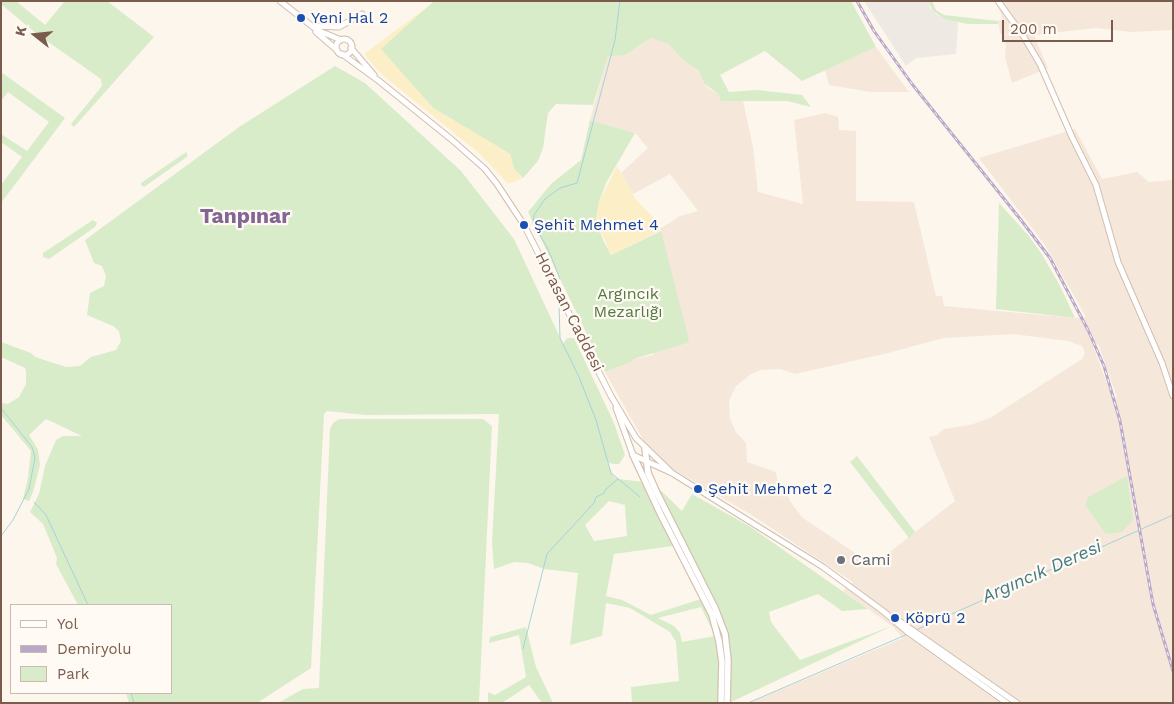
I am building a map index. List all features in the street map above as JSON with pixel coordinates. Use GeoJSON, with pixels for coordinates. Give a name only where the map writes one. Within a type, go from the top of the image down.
{"type":"FeatureCollection","features":[{"type":"Feature","properties":{"kind":"main road"},"geometry":{"type":"LineString","coordinates":[[645,448],[646,462],[657,493],[715,608],[725,634],[728,660],[727,703]]}},
{"type":"Feature","properties":{"kind":"main road"},"geometry":{"type":"LineString","coordinates":[[633,455],[712,615],[720,641],[722,662],[721,703]]}},
{"type":"Feature","properties":{"kind":"street"},"geometry":{"type":"LineString","coordinates":[[280,1],[342,54],[348,53],[352,48],[350,42],[323,33],[309,24]]}},
{"type":"Feature","properties":{"kind":"street"},"geometry":{"type":"LineString","coordinates":[[998,1],[1024,37],[1040,64],[1072,137],[1096,185],[1118,262],[1162,364],[1173,396]]}},
{"type":"Feature","properties":{"kind":"street"},"geometry":{"type":"LineString","coordinates":[[309,24],[335,28],[362,14]]}},
{"type":"Feature","properties":{"kind":"street"},"geometry":{"type":"LineString","coordinates":[[337,50],[337,44],[342,40]]}},
{"type":"Feature","properties":{"kind":"street","name":"Horasan Caddesi"},"geometry":{"type":"LineString","coordinates":[[352,48],[380,81]]}},
{"type":"Feature","properties":{"kind":"street","name":"Horasan Caddesi"},"geometry":{"type":"LineString","coordinates":[[342,54],[380,81],[485,169],[524,225],[611,396],[640,443],[672,473]]}},
{"type":"Feature","properties":{"kind":"street","name":"Horasan Caddesi"},"geometry":{"type":"LineString","coordinates":[[611,396],[633,455],[672,473],[807,557],[1017,703]]}},
{"type":"Feature","properties":{"kind":"street"},"geometry":{"type":"LineString","coordinates":[[629,444],[640,443]]}},
{"type":"Feature","properties":{"kind":"street","name":"Horasan Caddesi"},"geometry":{"type":"LineString","coordinates":[[883,611],[909,634],[1007,703]]}},
{"type":"Feature","properties":{"kind":"shaded area"},"geometry":{"type":"Polygon","coordinates":[[[864,1],[928,1],[930,8],[937,15],[958,22],[956,54],[916,58],[906,66],[864,1]]]}},
{"type":"Feature","properties":{"kind":"shaded area"},"geometry":{"type":"Polygon","coordinates":[[[996,1],[1173,1],[1173,30],[1131,32],[1096,28],[1034,35],[1048,68],[1012,83],[1005,57],[1006,45],[1000,32],[998,21],[1003,20],[996,1]]]}},
{"type":"Feature","properties":{"kind":"shaded area"},"geometry":{"type":"Polygon","coordinates":[[[651,38],[668,44],[684,61],[699,71],[708,88],[717,93],[721,101],[743,101],[753,147],[758,192],[803,204],[794,120],[826,113],[838,117],[839,130],[856,131],[856,201],[914,202],[936,296],[942,296],[944,306],[1075,318],[1086,317],[1045,245],[979,158],[1075,129],[1102,179],[1137,172],[1149,182],[1173,180],[1173,703],[749,703],[903,638],[892,626],[843,591],[853,582],[750,514],[669,467],[646,445],[605,372],[631,362],[634,359],[653,355],[661,228],[680,216],[698,211],[670,174],[633,194],[621,173],[648,148],[635,133],[590,120],[608,55],[625,55],[651,38]],[[1013,334],[944,338],[795,374],[780,369],[760,370],[751,374],[736,386],[729,401],[730,419],[736,432],[746,443],[747,462],[776,472],[777,479],[783,485],[791,503],[803,518],[873,565],[955,501],[929,437],[937,435],[944,429],[970,425],[990,418],[1082,359],[1085,353],[1082,346],[1068,341],[1013,334]],[[1098,344],[1093,346],[1113,400],[1117,397],[1098,344]]]}},
{"type":"Feature","properties":{"kind":"shaded area"},"geometry":{"type":"Polygon","coordinates":[[[876,47],[909,92],[871,92],[829,85],[825,70],[876,47]]]}},
{"type":"Feature","properties":{"kind":"green space"},"geometry":{"type":"Polygon","coordinates":[[[1,1],[16,1],[45,25],[65,1],[107,1],[154,37],[74,127],[71,124],[102,86],[101,79],[37,34],[1,4],[1,1]]]}},
{"type":"Feature","properties":{"kind":"green space"},"geometry":{"type":"Polygon","coordinates":[[[434,1],[851,1],[876,47],[802,81],[765,51],[720,75],[729,92],[757,90],[802,95],[811,107],[787,101],[721,101],[717,93],[705,84],[699,71],[684,61],[668,44],[651,38],[625,55],[608,56],[593,105],[556,104],[548,113],[543,148],[538,161],[523,178],[514,169],[510,154],[433,108],[380,49],[434,1]]]}},
{"type":"Feature","properties":{"kind":"green space"},"geometry":{"type":"Polygon","coordinates":[[[928,1],[932,1],[936,10],[944,15],[998,21],[998,24],[968,24],[945,19],[933,11],[928,1]]]}},
{"type":"Feature","properties":{"kind":"green space"},"geometry":{"type":"Polygon","coordinates":[[[335,66],[365,83],[461,171],[514,239],[563,344],[567,338],[574,338],[614,423],[625,455],[619,464],[607,462],[614,477],[653,483],[682,511],[692,494],[749,526],[868,609],[842,611],[818,594],[769,612],[771,622],[800,660],[892,626],[729,703],[632,703],[631,687],[679,681],[676,642],[670,632],[630,608],[606,603],[602,636],[570,645],[578,573],[544,569],[528,563],[514,562],[494,569],[492,543],[499,414],[365,415],[327,411],[324,414],[311,668],[257,703],[129,703],[126,694],[172,694],[172,604],[77,604],[56,564],[57,558],[43,524],[30,512],[39,494],[45,466],[56,440],[63,436],[82,436],[46,419],[29,435],[38,450],[40,465],[29,501],[23,499],[31,451],[1,415],[1,403],[8,404],[19,397],[26,384],[26,372],[25,368],[1,357],[1,342],[31,353],[35,357],[66,367],[80,366],[91,357],[116,350],[121,341],[119,331],[113,326],[87,315],[90,293],[104,286],[106,276],[102,266],[94,263],[85,240],[239,127],[335,66]],[[609,501],[585,525],[594,541],[627,536],[625,505],[609,501]],[[673,546],[614,554],[606,596],[622,600],[651,615],[701,599],[673,546]],[[701,607],[658,618],[674,626],[680,633],[682,642],[715,636],[701,607]]]}},
{"type":"Feature","properties":{"kind":"green space"},"geometry":{"type":"Polygon","coordinates":[[[1,72],[65,118],[1,203],[1,185],[22,157],[1,142],[1,134],[27,151],[49,122],[8,92],[1,101],[1,72]]]}},
{"type":"Feature","properties":{"kind":"green space","name":"Argıncık Mezarlığı"},"geometry":{"type":"Polygon","coordinates":[[[590,120],[635,133],[606,183],[599,202],[596,220],[603,240],[611,255],[661,231],[689,340],[687,343],[634,359],[631,362],[605,372],[528,212],[551,184],[581,160],[590,120]]]}},
{"type":"Feature","properties":{"kind":"green space"},"geometry":{"type":"Polygon","coordinates":[[[186,152],[188,156],[144,187],[141,185],[141,183],[186,152]]]}},
{"type":"Feature","properties":{"kind":"green space"},"geometry":{"type":"Polygon","coordinates":[[[999,203],[1028,235],[1041,253],[1059,284],[1075,318],[996,309],[999,203]]]}},
{"type":"Feature","properties":{"kind":"green space"},"geometry":{"type":"Polygon","coordinates":[[[93,220],[97,223],[95,227],[49,259],[43,257],[43,253],[93,220]]]}},
{"type":"Feature","properties":{"kind":"green space"},"geometry":{"type":"Polygon","coordinates":[[[339,419],[483,419],[492,426],[479,703],[278,703],[303,689],[319,688],[330,429],[333,423],[339,419]]]}},
{"type":"Feature","properties":{"kind":"green space"},"geometry":{"type":"Polygon","coordinates":[[[857,456],[915,532],[909,538],[850,462],[857,456]]]}},
{"type":"Feature","properties":{"kind":"green space"},"geometry":{"type":"Polygon","coordinates":[[[1127,476],[1133,520],[1122,532],[1105,533],[1085,505],[1088,497],[1127,476]]]}},
{"type":"Feature","properties":{"kind":"green space"},"geometry":{"type":"Polygon","coordinates":[[[526,627],[536,667],[553,703],[542,703],[529,685],[502,703],[488,703],[488,692],[495,695],[526,677],[519,635],[489,643],[490,637],[526,627]]]}},
{"type":"Feature","properties":{"kind":"sand"},"geometry":{"type":"Polygon","coordinates":[[[427,7],[381,49],[433,108],[510,154],[514,169],[523,178],[508,184],[480,154],[380,73],[364,54],[427,7]]]}},
{"type":"Feature","properties":{"kind":"sand"},"geometry":{"type":"Polygon","coordinates":[[[617,166],[635,198],[659,224],[661,230],[611,255],[596,220],[599,202],[617,166]]]}},
{"type":"Feature","properties":{"kind":"waterway"},"geometry":{"type":"LineString","coordinates":[[560,279],[548,249],[533,223],[534,215],[545,199],[560,188],[577,183],[615,40],[620,1]]}},
{"type":"Feature","properties":{"kind":"waterway"},"geometry":{"type":"LineString","coordinates":[[559,303],[560,338],[579,377],[596,420],[611,473],[640,497]]}},
{"type":"Feature","properties":{"kind":"waterway"},"geometry":{"type":"LineString","coordinates":[[1,408],[32,447],[35,458],[29,489],[13,520],[1,536]]}},
{"type":"Feature","properties":{"kind":"waterway"},"geometry":{"type":"LineString","coordinates":[[523,649],[547,554],[594,503],[596,497],[603,494],[618,479]]}},
{"type":"Feature","properties":{"kind":"waterway"},"geometry":{"type":"LineString","coordinates":[[34,502],[46,515],[88,604]]}},
{"type":"Feature","properties":{"kind":"waterway","name":"Argıncık Deresi"},"geometry":{"type":"LineString","coordinates":[[916,630],[1173,515]]}},
{"type":"Feature","properties":{"kind":"waterway","name":"Argıncık Deresi"},"geometry":{"type":"LineString","coordinates":[[748,703],[908,634]]}},
{"type":"Feature","properties":{"kind":"waterway"},"geometry":{"type":"LineString","coordinates":[[131,694],[134,703]]}},
{"type":"Feature","properties":{"kind":"railway"},"geometry":{"type":"LineString","coordinates":[[857,1],[874,31],[912,84],[1050,258],[1088,330],[1104,366],[1120,421],[1153,604],[1173,671]]}},
{"type":"Feature","properties":{"kind":"place","name":"Yeni Hal 2"},"geometry":{"type":"Point","coordinates":[301,18]}},
{"type":"Feature","properties":{"kind":"place","name":"Şehit Mehmet 4"},"geometry":{"type":"Point","coordinates":[524,225]}},
{"type":"Feature","properties":{"kind":"place","name":"Şehit Mehmet 2"},"geometry":{"type":"Point","coordinates":[698,489]}},
{"type":"Feature","properties":{"kind":"place","name":"Cami"},"geometry":{"type":"Point","coordinates":[841,560]}},
{"type":"Feature","properties":{"kind":"place","name":"Köprü 2"},"geometry":{"type":"Point","coordinates":[895,618]}},
{"type":"Feature","properties":{"kind":"district","name":"Tanpınar"},"geometry":{"type":"Point","coordinates":[245,217]}}]}
